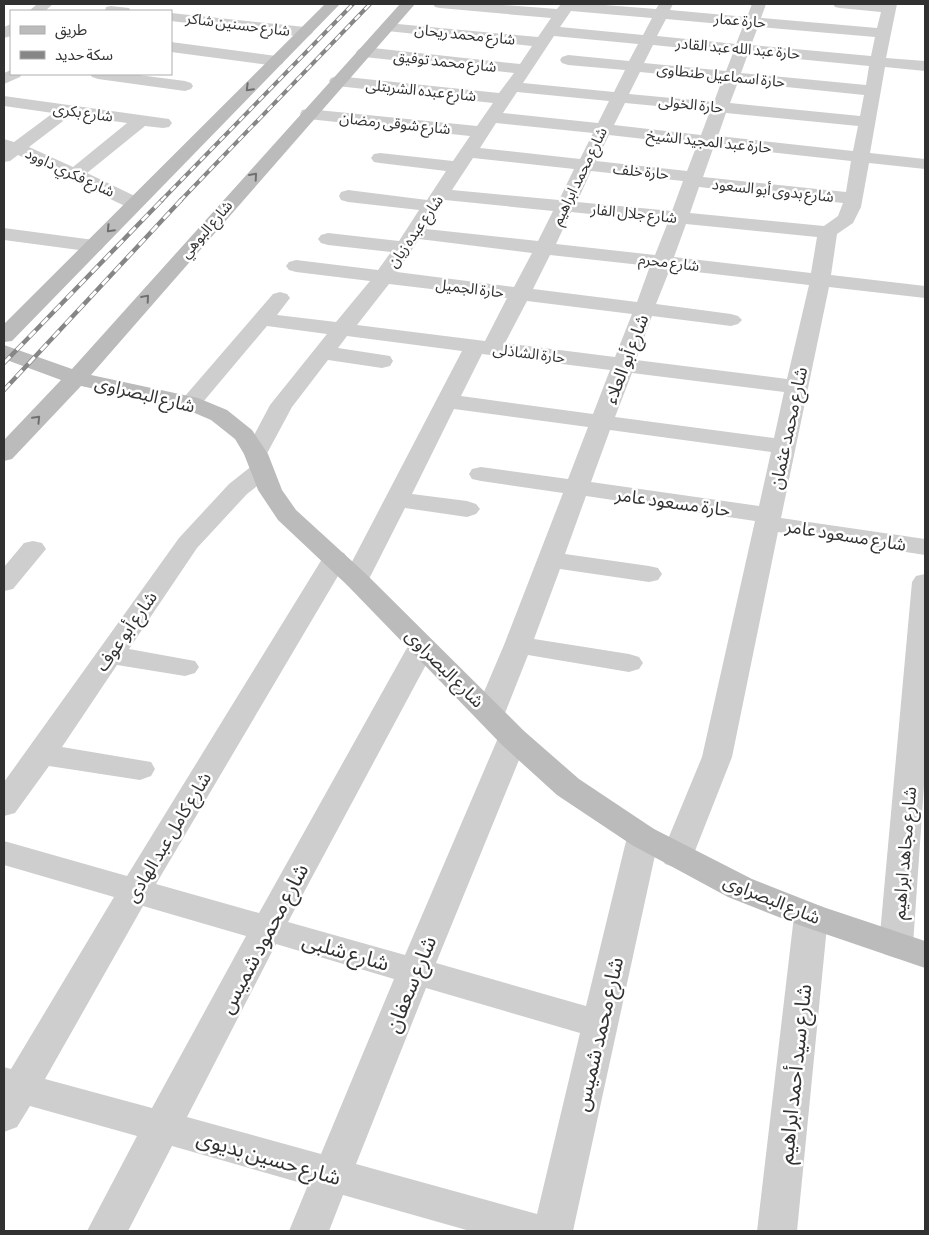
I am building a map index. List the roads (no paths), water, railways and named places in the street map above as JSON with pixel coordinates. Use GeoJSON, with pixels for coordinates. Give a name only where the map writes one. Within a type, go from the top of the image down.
{"type":"FeatureCollection","features":[{"type":"Feature","properties":{"kind":"street"},"geometry":{"type":"LineString","coordinates":[[4,336],[332,4]]}},
{"type":"Feature","properties":{"kind":"street","name":"شارع البوهي"},"geometry":{"type":"LineString","coordinates":[[4,454],[76,378],[308,114],[408,4]]}},
{"type":"Feature","properties":{"kind":"street","name":"حارة عمار"},"geometry":{"type":"LineString","coordinates":[[440,4],[756,13],[883,33]]}},
{"type":"Feature","properties":{"kind":"street"},"geometry":{"type":"LineString","coordinates":[[828,232],[846,219],[852,207],[889,6],[840,4]]}},
{"type":"Feature","properties":{"kind":"street","name":"شارع عبده زيان"},"geometry":{"type":"LineString","coordinates":[[259,462],[281,404],[383,278],[566,8]]}},
{"type":"Feature","properties":{"kind":"street","name":"شارع محمد ابراهيم"},"geometry":{"type":"LineString","coordinates":[[346,569],[396,499],[447,401],[520,295],[618,97],[664,9]]}},
{"type":"Feature","properties":{"kind":"street","name":"شارع أبو العلاء"},"geometry":{"type":"LineString","coordinates":[[502,726],[518,645],[756,13]]}},
{"type":"Feature","properties":{"kind":"street","name":"شارع حسنين شاكر"},"geometry":{"type":"LineString","coordinates":[[172,17],[305,32]]}},
{"type":"Feature","properties":{"kind":"street","name":"شارع محمد ريحان"},"geometry":{"type":"LineString","coordinates":[[387,27],[546,36]]}},
{"type":"Feature","properties":{"kind":"street","name":"حارة عبد الله عبد القادر"},"geometry":{"type":"LineString","coordinates":[[546,36],[649,40],[925,66]]}},
{"type":"Feature","properties":{"kind":"street"},"geometry":{"type":"LineString","coordinates":[[172,48],[276,61]]}},
{"type":"Feature","properties":{"kind":"street","name":"شارع محمد توفيق"},"geometry":{"type":"LineString","coordinates":[[364,52],[525,69]]}},
{"type":"Feature","properties":{"kind":"street","name":"حارة اسماعيل طنطاوى"},"geometry":{"type":"LineString","coordinates":[[568,60],[874,91]]}},
{"type":"Feature","properties":{"kind":"street"},"geometry":{"type":"LineString","coordinates":[[105,75],[185,86]]}},
{"type":"Feature","properties":{"kind":"street","name":"شارع عبده الشربتلى"},"geometry":{"type":"LineString","coordinates":[[338,81],[509,93]]}},
{"type":"Feature","properties":{"kind":"street","name":"حارة الخولى"},"geometry":{"type":"LineString","coordinates":[[509,93],[618,97],[868,122]]}},
{"type":"Feature","properties":{"kind":"street","name":"شارع بكرى"},"geometry":{"type":"LineString","coordinates":[[4,101],[163,123]]}},
{"type":"Feature","properties":{"kind":"street"},"geometry":{"type":"LineString","coordinates":[[8,150],[67,110]]}},
{"type":"Feature","properties":{"kind":"street","name":"شارع شوقى رمضان"},"geometry":{"type":"LineString","coordinates":[[308,114],[487,124]]}},
{"type":"Feature","properties":{"kind":"street"},"geometry":{"type":"LineString","coordinates":[[75,174],[141,120]]}},
{"type":"Feature","properties":{"kind":"street","name":"حارة عبد المجيد الشيخ"},"geometry":{"type":"LineString","coordinates":[[487,124],[602,129],[925,164]]}},
{"type":"Feature","properties":{"kind":"street","name":"شارع فكري داوود"},"geometry":{"type":"LineString","coordinates":[[8,150],[75,174],[134,203]]}},
{"type":"Feature","properties":{"kind":"street","name":"حارة خلف"},"geometry":{"type":"LineString","coordinates":[[380,158],[584,165],[694,179]]}},
{"type":"Feature","properties":{"kind":"street","name":"شارع بدوى أبو السعود"},"geometry":{"type":"LineString","coordinates":[[694,179],[853,198]]}},
{"type":"Feature","properties":{"kind":"street","name":"شارع جلال الفار"},"geometry":{"type":"LineString","coordinates":[[348,196],[565,206],[828,232]]}},
{"type":"Feature","properties":{"kind":"street","name":"شارع محمد عثمان"},"geometry":{"type":"LineString","coordinates":[[676,856],[717,756],[820,280],[828,232]]}},
{"type":"Feature","properties":{"kind":"street"},"geometry":{"type":"LineString","coordinates":[[4,234],[94,246]]}},
{"type":"Feature","properties":{"kind":"street","name":"شارع محرم"},"geometry":{"type":"LineString","coordinates":[[328,239],[409,240],[544,248],[925,292]]}},
{"type":"Feature","properties":{"kind":"street","name":"حارة الجميل"},"geometry":{"type":"LineString","coordinates":[[296,266],[731,320]]}},
{"type":"Feature","properties":{"kind":"street"},"geometry":{"type":"LineString","coordinates":[[190,403],[280,298]]}},
{"type":"Feature","properties":{"kind":"street","name":"حارة الشاذلى"},"geometry":{"type":"LineString","coordinates":[[262,319],[797,386]]}},
{"type":"Feature","properties":{"kind":"street","name":"شارع البصراوى"},"geometry":{"type":"LineString","coordinates":[[4,352],[76,378],[190,403],[219,415],[244,435],[259,462],[270,490],[287,515],[346,569],[502,726],[568,787],[643,837],[740,888],[811,916],[925,955]]}},
{"type":"Feature","properties":{"kind":"street"},"geometry":{"type":"LineString","coordinates":[[323,353],[382,361]]}},
{"type":"Feature","properties":{"kind":"street"},"geometry":{"type":"LineString","coordinates":[[447,401],[784,447]]}},
{"type":"Feature","properties":{"kind":"street","name":"شارع أبو عوف"},"geometry":{"type":"LineString","coordinates":[[4,805],[188,543],[238,490],[259,462]]}},
{"type":"Feature","properties":{"kind":"street","name":"حارة مسعود عامر"},"geometry":{"type":"LineString","coordinates":[[481,474],[768,519]]}},
{"type":"Feature","properties":{"kind":"street"},"geometry":{"type":"LineString","coordinates":[[396,499],[468,509]]}},
{"type":"Feature","properties":{"kind":"street","name":"شارع مسعود عامر"},"geometry":{"type":"LineString","coordinates":[[768,519],[925,547]]}},
{"type":"Feature","properties":{"kind":"street"},"geometry":{"type":"LineString","coordinates":[[4,583],[33,549]]}},
{"type":"Feature","properties":{"kind":"street"},"geometry":{"type":"LineString","coordinates":[[550,560],[649,574]]}},
{"type":"Feature","properties":{"kind":"street","name":"شارع كامل عبد الهادى"},"geometry":{"type":"LineString","coordinates":[[9,1096],[135,891],[346,569]]}},
{"type":"Feature","properties":{"kind":"street","name":"شارع مجاهد ابراهيم"},"geometry":{"type":"LineString","coordinates":[[896,945],[925,582]]}},
{"type":"Feature","properties":{"kind":"street"},"geometry":{"type":"LineString","coordinates":[[518,645],[629,664]]}},
{"type":"Feature","properties":{"kind":"street","name":"شارع محمود شميس"},"geometry":{"type":"LineString","coordinates":[[107,1231],[267,929],[422,646]]}},
{"type":"Feature","properties":{"kind":"street"},"geometry":{"type":"LineString","coordinates":[[110,656],[185,668]]}},
{"type":"Feature","properties":{"kind":"street","name":"شارع سعفان"},"geometry":{"type":"LineString","coordinates":[[309,1231],[415,971],[502,726]]}},
{"type":"Feature","properties":{"kind":"street"},"geometry":{"type":"LineString","coordinates":[[41,754],[140,769]]}},
{"type":"Feature","properties":{"kind":"street","name":"شارع محمد شميس"},"geometry":{"type":"LineString","coordinates":[[553,1231],[643,837]]}},
{"type":"Feature","properties":{"kind":"street","name":"شارع شلبى"},"geometry":{"type":"LineString","coordinates":[[4,853],[601,1026]]}},
{"type":"Feature","properties":{"kind":"street","name":"شارع سيد أحمد ابراهيم"},"geometry":{"type":"LineString","coordinates":[[777,1231],[811,916]]}},
{"type":"Feature","properties":{"kind":"street","name":"شارع حسين بديوى"},"geometry":{"type":"LineString","coordinates":[[9,1096],[162,1128],[534,1231]]}},
{"type":"Feature","properties":{"kind":"railway"},"geometry":{"type":"LineString","coordinates":[[161,201],[353,4]]}},
{"type":"Feature","properties":{"kind":"railway"},"geometry":{"type":"LineString","coordinates":[[180,201],[370,4]]}},
{"type":"Feature","properties":{"kind":"railway"},"geometry":{"type":"LineString","coordinates":[[4,363],[162,200]]}},
{"type":"Feature","properties":{"kind":"railway"},"geometry":{"type":"LineString","coordinates":[[4,390],[181,200]]}}]}
